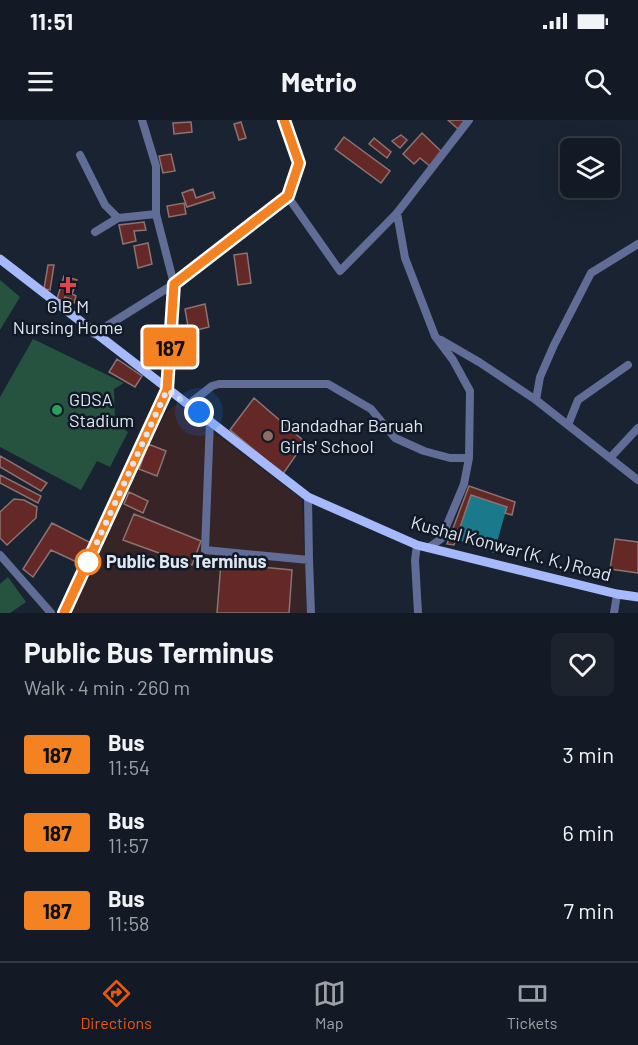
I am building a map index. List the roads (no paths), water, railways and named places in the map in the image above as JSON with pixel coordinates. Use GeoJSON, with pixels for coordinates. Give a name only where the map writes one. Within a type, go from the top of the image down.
{"type":"FeatureCollection","features":[{"type":"Feature","properties":{"kind":"main road","name":"Kushal Konwar (K. K.) Road"},"geometry":{"type":"LineString","coordinates":[[0,259],[94,334],[189,404],[308,497],[417,545],[617,594],[638,597]]}},
{"type":"Feature","properties":{"kind":"main road"},"geometry":{"type":"LineString","coordinates":[[64,613],[167,390],[174,284]]}},
{"type":"Feature","properties":{"kind":"street"},"geometry":{"type":"LineString","coordinates":[[142,120],[156,166],[156,214],[174,284]]}},
{"type":"Feature","properties":{"kind":"street"},"geometry":{"type":"LineString","coordinates":[[94,334],[174,284],[288,196],[299,163],[284,120]]}},
{"type":"Feature","properties":{"kind":"street"},"geometry":{"type":"LineString","coordinates":[[288,196],[340,271],[398,213],[469,120]]}},
{"type":"Feature","properties":{"kind":"street"},"geometry":{"type":"LineString","coordinates":[[81,155],[105,205],[118,218]]}},
{"type":"Feature","properties":{"kind":"street"},"geometry":{"type":"LineString","coordinates":[[398,213],[405,258],[435,336],[453,360],[470,391],[469,458],[464,484],[441,538],[428,548]]}},
{"type":"Feature","properties":{"kind":"street"},"geometry":{"type":"LineString","coordinates":[[95,232],[118,218],[156,214]]}},
{"type":"Feature","properties":{"kind":"street"},"geometry":{"type":"LineString","coordinates":[[536,400],[540,377],[591,273],[638,244]]}},
{"type":"Feature","properties":{"kind":"street"},"geometry":{"type":"LineString","coordinates":[[435,336],[536,400],[638,480]]}},
{"type":"Feature","properties":{"kind":"street"},"geometry":{"type":"LineString","coordinates":[[568,425],[578,400],[628,365]]}},
{"type":"Feature","properties":{"kind":"street"},"geometry":{"type":"LineString","coordinates":[[189,404],[212,386],[219,384],[328,384],[371,409],[395,438],[441,456],[469,458]]}},
{"type":"Feature","properties":{"kind":"street"},"geometry":{"type":"LineString","coordinates":[[210,420],[205,550],[309,560]]}},
{"type":"Feature","properties":{"kind":"street"},"geometry":{"type":"LineString","coordinates":[[610,458],[638,428]]}},
{"type":"Feature","properties":{"kind":"street"},"geometry":{"type":"LineString","coordinates":[[308,497],[311,613]]}},
{"type":"Feature","properties":{"kind":"street"},"geometry":{"type":"LineString","coordinates":[[441,538],[446,553]]}},
{"type":"Feature","properties":{"kind":"street"},"geometry":{"type":"LineString","coordinates":[[417,545],[415,560],[418,613]]}},
{"type":"Feature","properties":{"kind":"street"},"geometry":{"type":"LineString","coordinates":[[0,555],[51,613]]}},
{"type":"Feature","properties":{"kind":"street"},"geometry":{"type":"LineString","coordinates":[[614,613],[617,594]]}},
{"type":"Feature","properties":{"kind":"water"},"geometry":{"type":"Polygon","coordinates":[[[471,495],[507,507],[494,553],[455,539],[471,495]]]}},
{"type":"Feature","properties":{"kind":"place","name":"G B M Nursing Home"},"geometry":{"type":"Point","coordinates":[68,285]}},
{"type":"Feature","properties":{"kind":"place","name":"GDSA Stadium"},"geometry":{"type":"Point","coordinates":[57,410]}},
{"type":"Feature","properties":{"kind":"place","name":"Dandadhar Baruah Girls' School"},"geometry":{"type":"Point","coordinates":[268,436]}},
{"type":"Feature","properties":{"kind":"place","name":"Public Bus Terminus"},"geometry":{"type":"Point","coordinates":[88,562]}}]}
